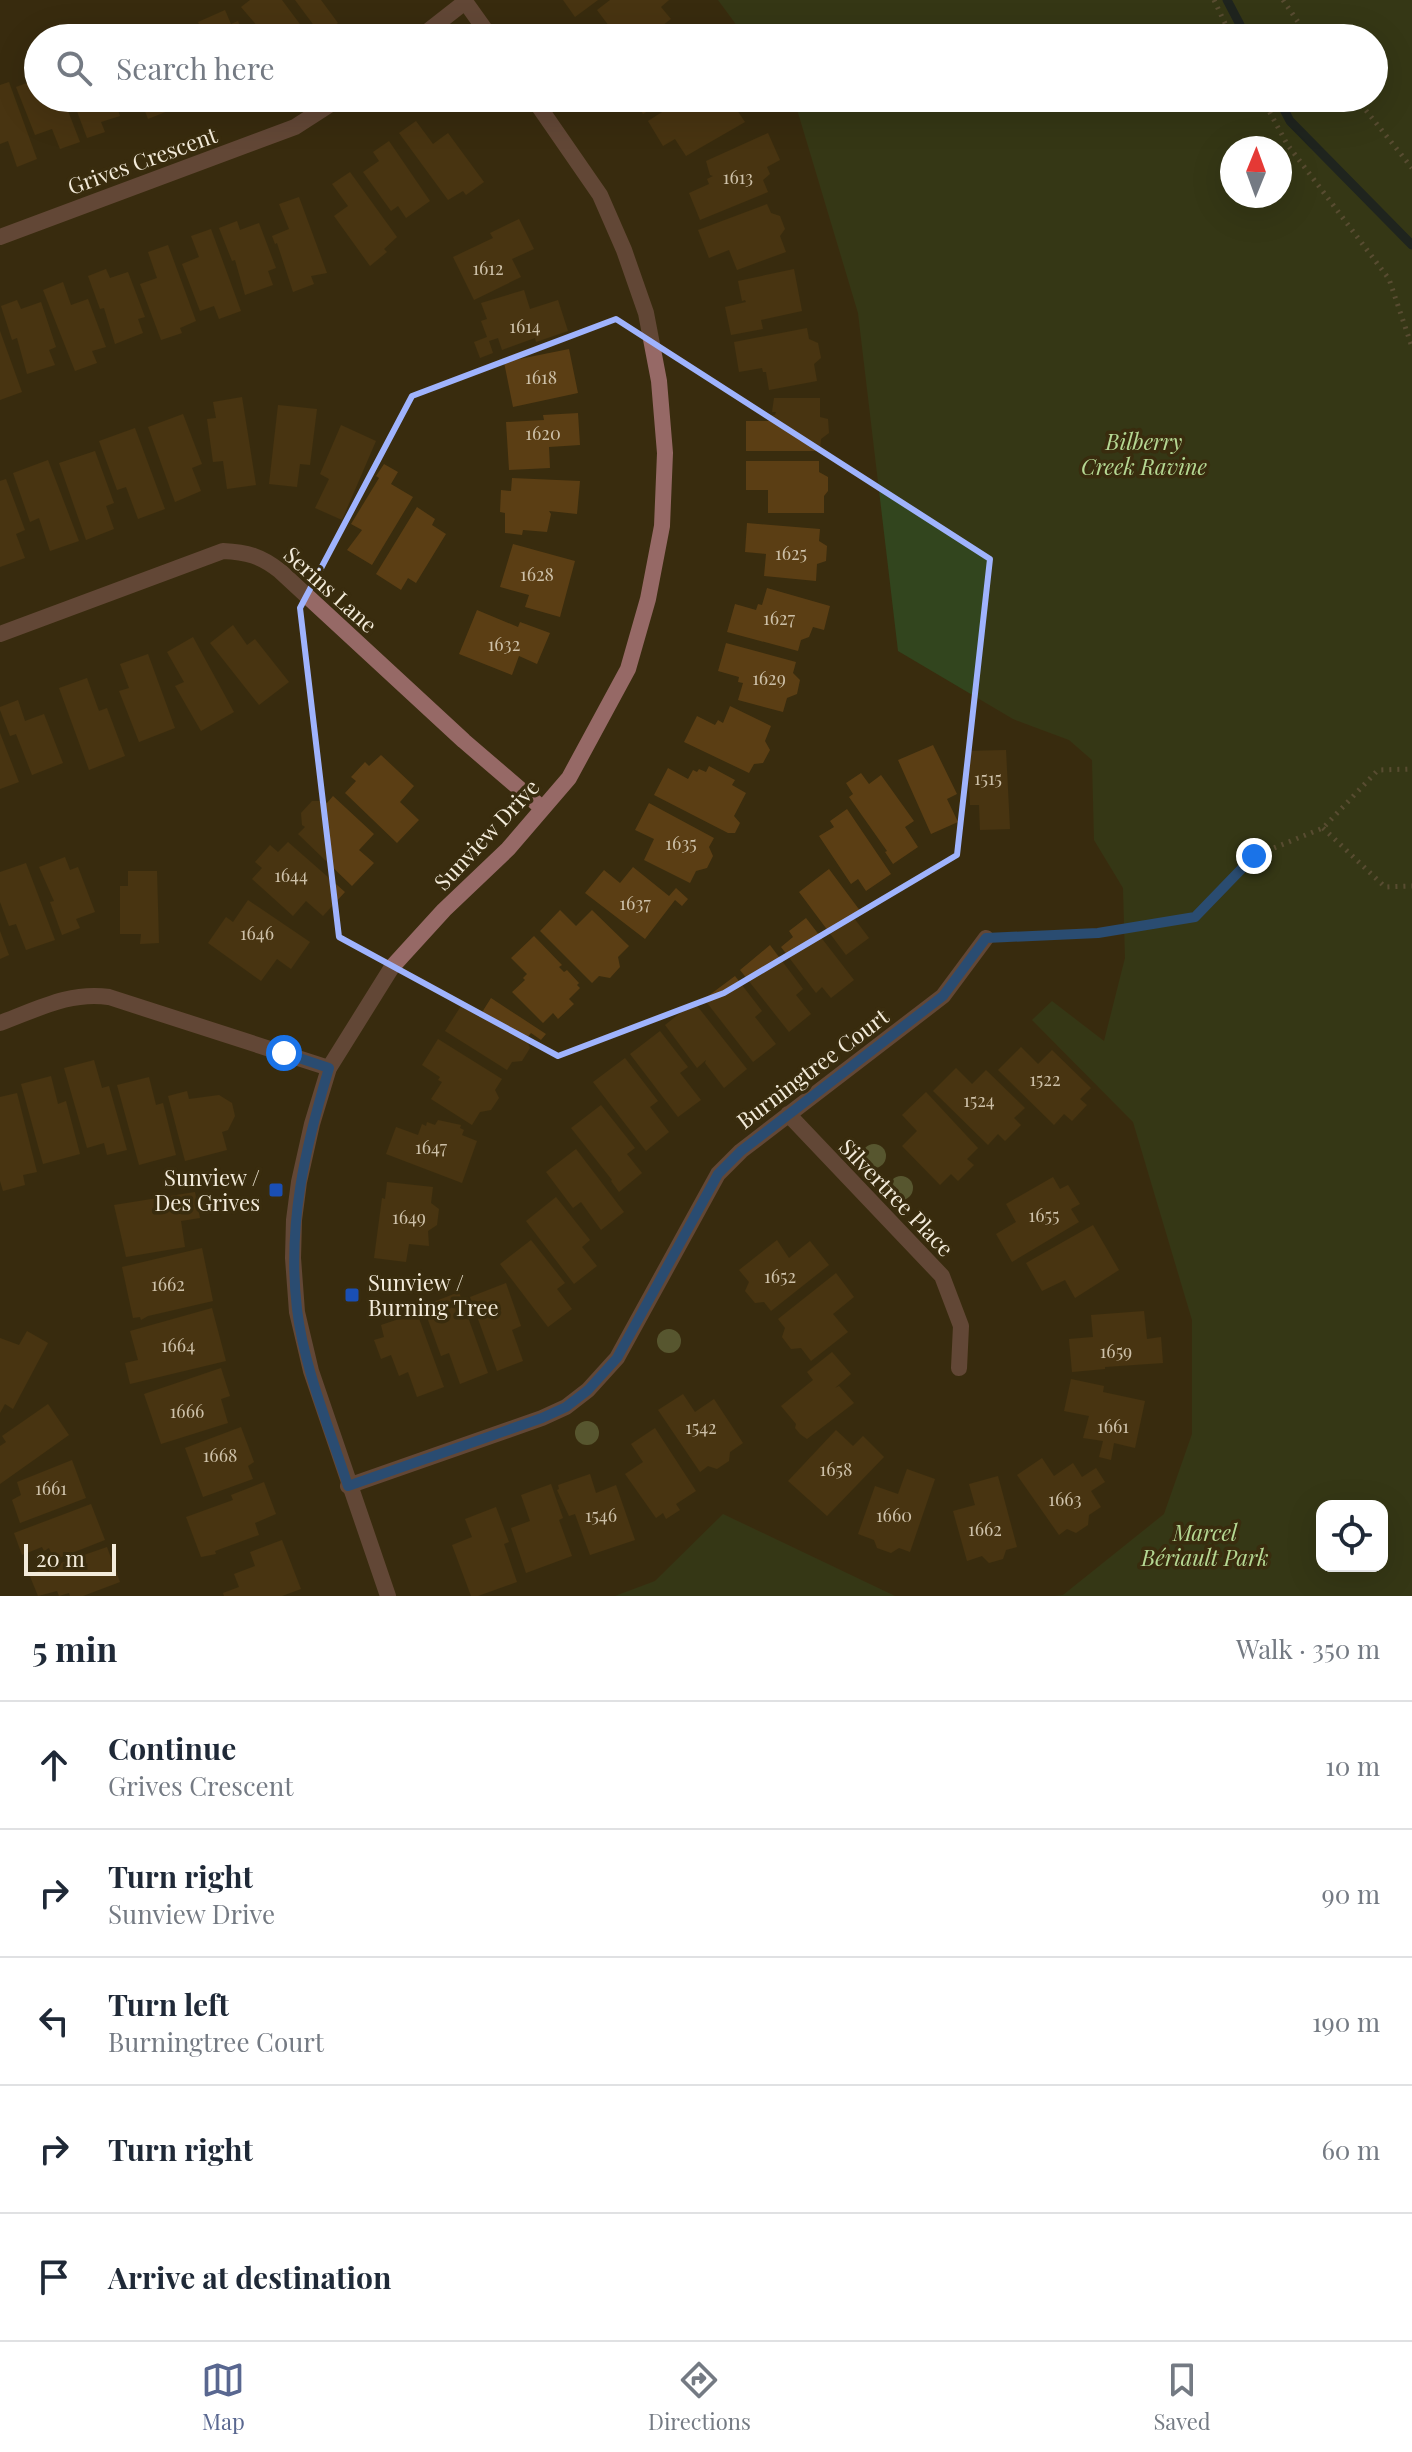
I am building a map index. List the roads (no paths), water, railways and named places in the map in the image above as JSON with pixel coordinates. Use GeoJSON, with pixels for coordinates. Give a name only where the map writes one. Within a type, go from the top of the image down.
{"type":"FeatureCollection","features":[{"type":"Feature","properties":{"kind":"street"},"geometry":{"type":"LineString","coordinates":[[436,24],[464,1],[481,24]]}},
{"type":"Feature","properties":{"kind":"street","name":"Grives Crescent"},"geometry":{"type":"LineString","coordinates":[[0,237],[295,127],[318,112]]}},
{"type":"Feature","properties":{"kind":"street","name":"Sunview Drive"},"geometry":{"type":"LineString","coordinates":[[388,1596],[311,1371],[297,1312],[293,1258],[299,1182],[312,1124],[329,1068],[392,967],[444,910],[508,849],[569,778],[628,669],[648,599],[662,526],[665,453],[659,381],[646,313],[600,195],[543,112]]}},
{"type":"Feature","properties":{"kind":"street","name":"Serins Lane"},"geometry":{"type":"LineString","coordinates":[[0,634],[223,551],[243,552],[263,558],[542,808]]}},
{"type":"Feature","properties":{"kind":"street","name":"Burningtree Court"},"geometry":{"type":"LineString","coordinates":[[348,1486],[542,1418],[566,1407],[588,1390],[617,1358],[718,1174],[741,1151],[943,996],[986,938]]}},
{"type":"Feature","properties":{"kind":"street"},"geometry":{"type":"LineString","coordinates":[[0,1023],[68,998],[89,994],[109,997],[329,1068]]}},
{"type":"Feature","properties":{"kind":"street","name":"Silvertree Place"},"geometry":{"type":"LineString","coordinates":[[788,1114],[942,1276],[961,1326],[959,1368]]}},
{"type":"Feature","properties":{"kind":"waterway"},"geometry":{"type":"LineString","coordinates":[[1227,0],[1240,24]]}},
{"type":"Feature","properties":{"kind":"waterway"},"geometry":{"type":"LineString","coordinates":[[1285,112],[1290,121],[1412,245]]}},
{"type":"Feature","properties":{"kind":"place","name":"Sunview / Des Grives"},"geometry":{"type":"Point","coordinates":[276,1190]}},
{"type":"Feature","properties":{"kind":"place","name":"Sunview / Burning Tree"},"geometry":{"type":"Point","coordinates":[352,1295]}},
{"type":"Feature","properties":{"kind":"park label","name":"Bilberry Creek Ravine"},"geometry":{"type":"Point","coordinates":[1144,454]}},
{"type":"Feature","properties":{"kind":"park label","name":"Marcel Bériault Park"},"geometry":{"type":"Point","coordinates":[1205,1544]}}]}
